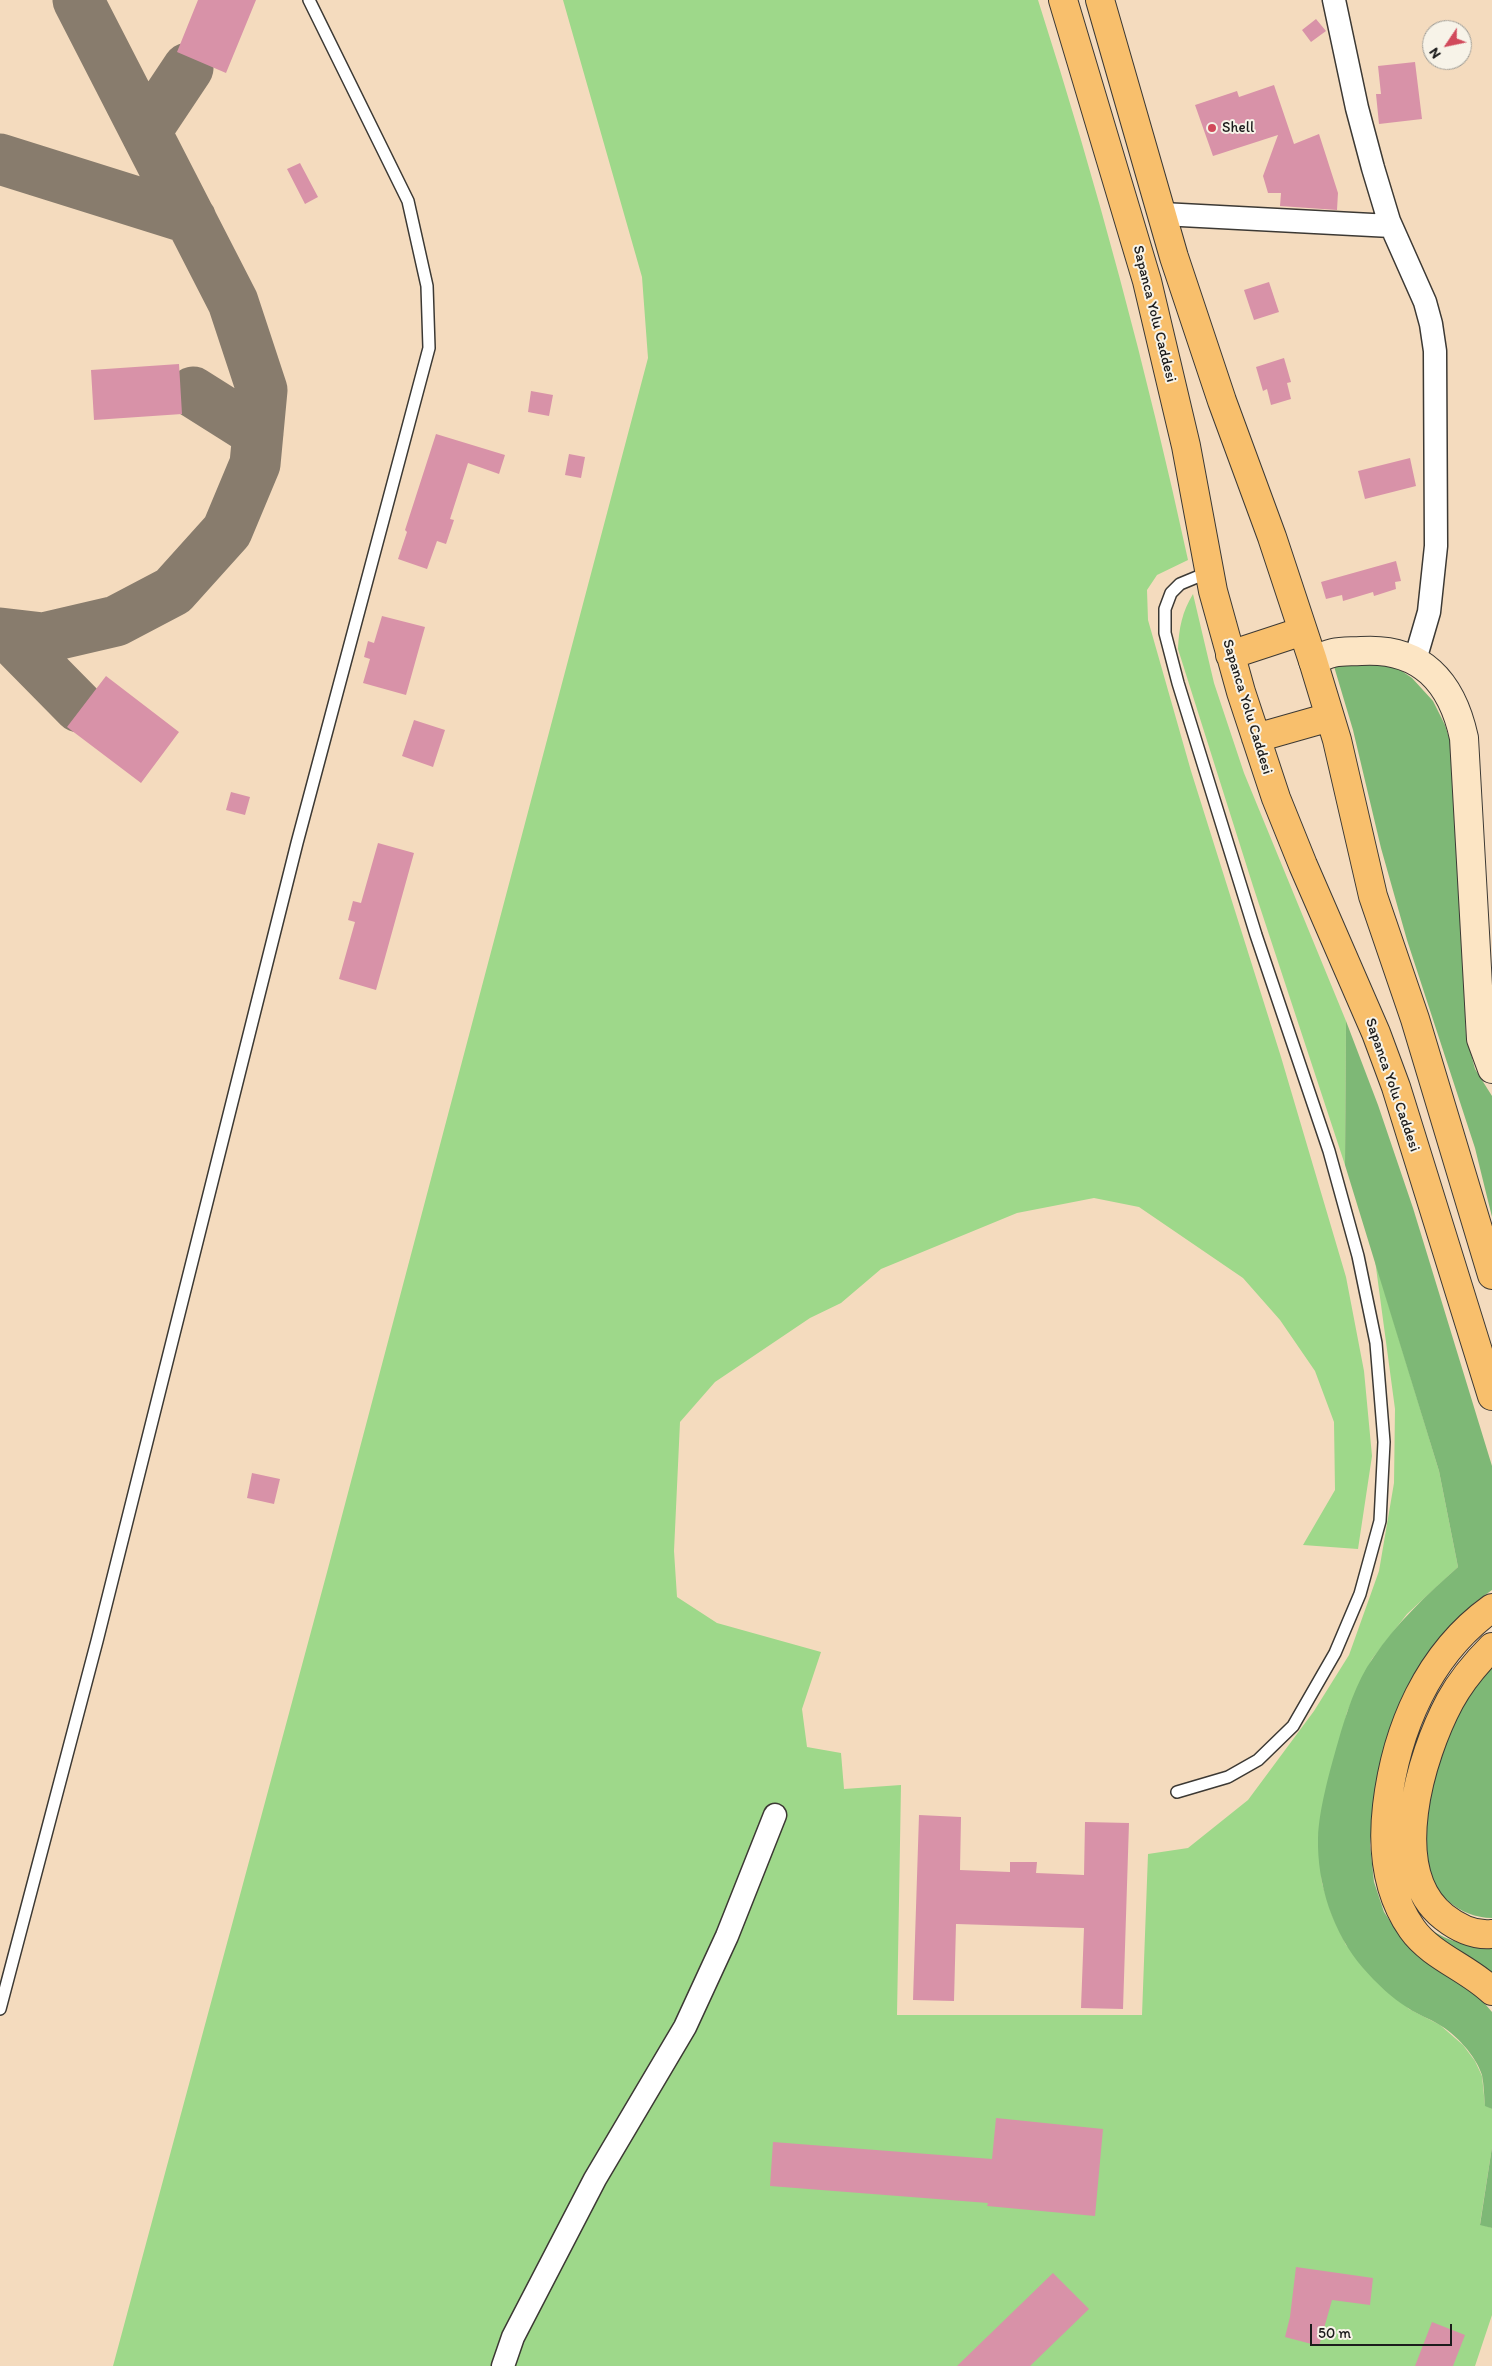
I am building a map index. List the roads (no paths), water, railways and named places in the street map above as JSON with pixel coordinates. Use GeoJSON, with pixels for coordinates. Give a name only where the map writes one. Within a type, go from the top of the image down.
{"type":"FeatureCollection","features":[{"type":"Feature","properties":{"kind":"main road","name":"Sapanca Yolu Caddesi"},"geometry":{"type":"LineString","coordinates":[[1063,0],[1147,282],[1186,446],[1210,572],[1230,655],[1276,798],[1302,865],[1376,1033],[1396,1087],[1492,1396]]}},
{"type":"Feature","properties":{"kind":"main road"},"geometry":{"type":"LineString","coordinates":[[1100,0],[1162,214],[1219,392],[1272,537],[1313,661],[1330,717],[1374,896],[1415,1018],[1492,1275]]}},
{"type":"Feature","properties":{"kind":"main road"},"geometry":{"type":"LineString","coordinates":[[1230,655],[1303,631]]}},
{"type":"Feature","properties":{"kind":"main road"},"geometry":{"type":"LineString","coordinates":[[1256,738],[1330,717]]}},
{"type":"Feature","properties":{"kind":"main road"},"geometry":{"type":"LineString","coordinates":[[1492,1608],[1464,1632],[1446,1651],[1415,1701],[1401,1736],[1391,1773],[1384,1844],[1392,1890],[1401,1912],[1413,1931],[1428,1946],[1482,1982],[1492,1991]]}},
{"type":"Feature","properties":{"kind":"main road"},"geometry":{"type":"LineString","coordinates":[[1492,1647],[1467,1676],[1451,1699],[1438,1727],[1426,1757],[1412,1830],[1413,1864],[1419,1884],[1427,1899],[1440,1914],[1455,1925],[1471,1933],[1492,1934]]}},
{"type":"Feature","properties":{"kind":"street"},"geometry":{"type":"LineString","coordinates":[[1334,0],[1356,108],[1391,226],[1425,302],[1435,350],[1436,546],[1429,612],[1415,660]]}},
{"type":"Feature","properties":{"kind":"street"},"geometry":{"type":"LineString","coordinates":[[1162,214],[1391,226]]}},
{"type":"Feature","properties":{"kind":"street"},"geometry":{"type":"LineString","coordinates":[[1313,661],[1332,651],[1377,650],[1398,653],[1415,660],[1429,670],[1452,699],[1459,716],[1464,738],[1481,1039],[1492,1069]]}},
{"type":"Feature","properties":{"kind":"street"},"geometry":{"type":"LineString","coordinates":[[503,2366],[513,2337],[595,2179],[685,2027],[727,1936],[775,1815]]}},
{"type":"Feature","properties":{"kind":"lane"},"geometry":{"type":"LineString","coordinates":[[0,2009],[97,1640],[297,843],[429,348],[427,286],[408,201],[309,0]]}},
{"type":"Feature","properties":{"kind":"lane"},"geometry":{"type":"LineString","coordinates":[[1177,1792],[1228,1777],[1258,1760],[1293,1726],[1298,1718],[1335,1653],[1360,1594],[1380,1521],[1384,1442],[1376,1343],[1358,1256],[1332,1160],[1254,926],[1178,683],[1165,633],[1165,610],[1171,593],[1180,584],[1210,572]]}},
{"type":"Feature","properties":{"kind":"place","name":"Shell"},"geometry":{"type":"Point","coordinates":[1212,128]}}]}
